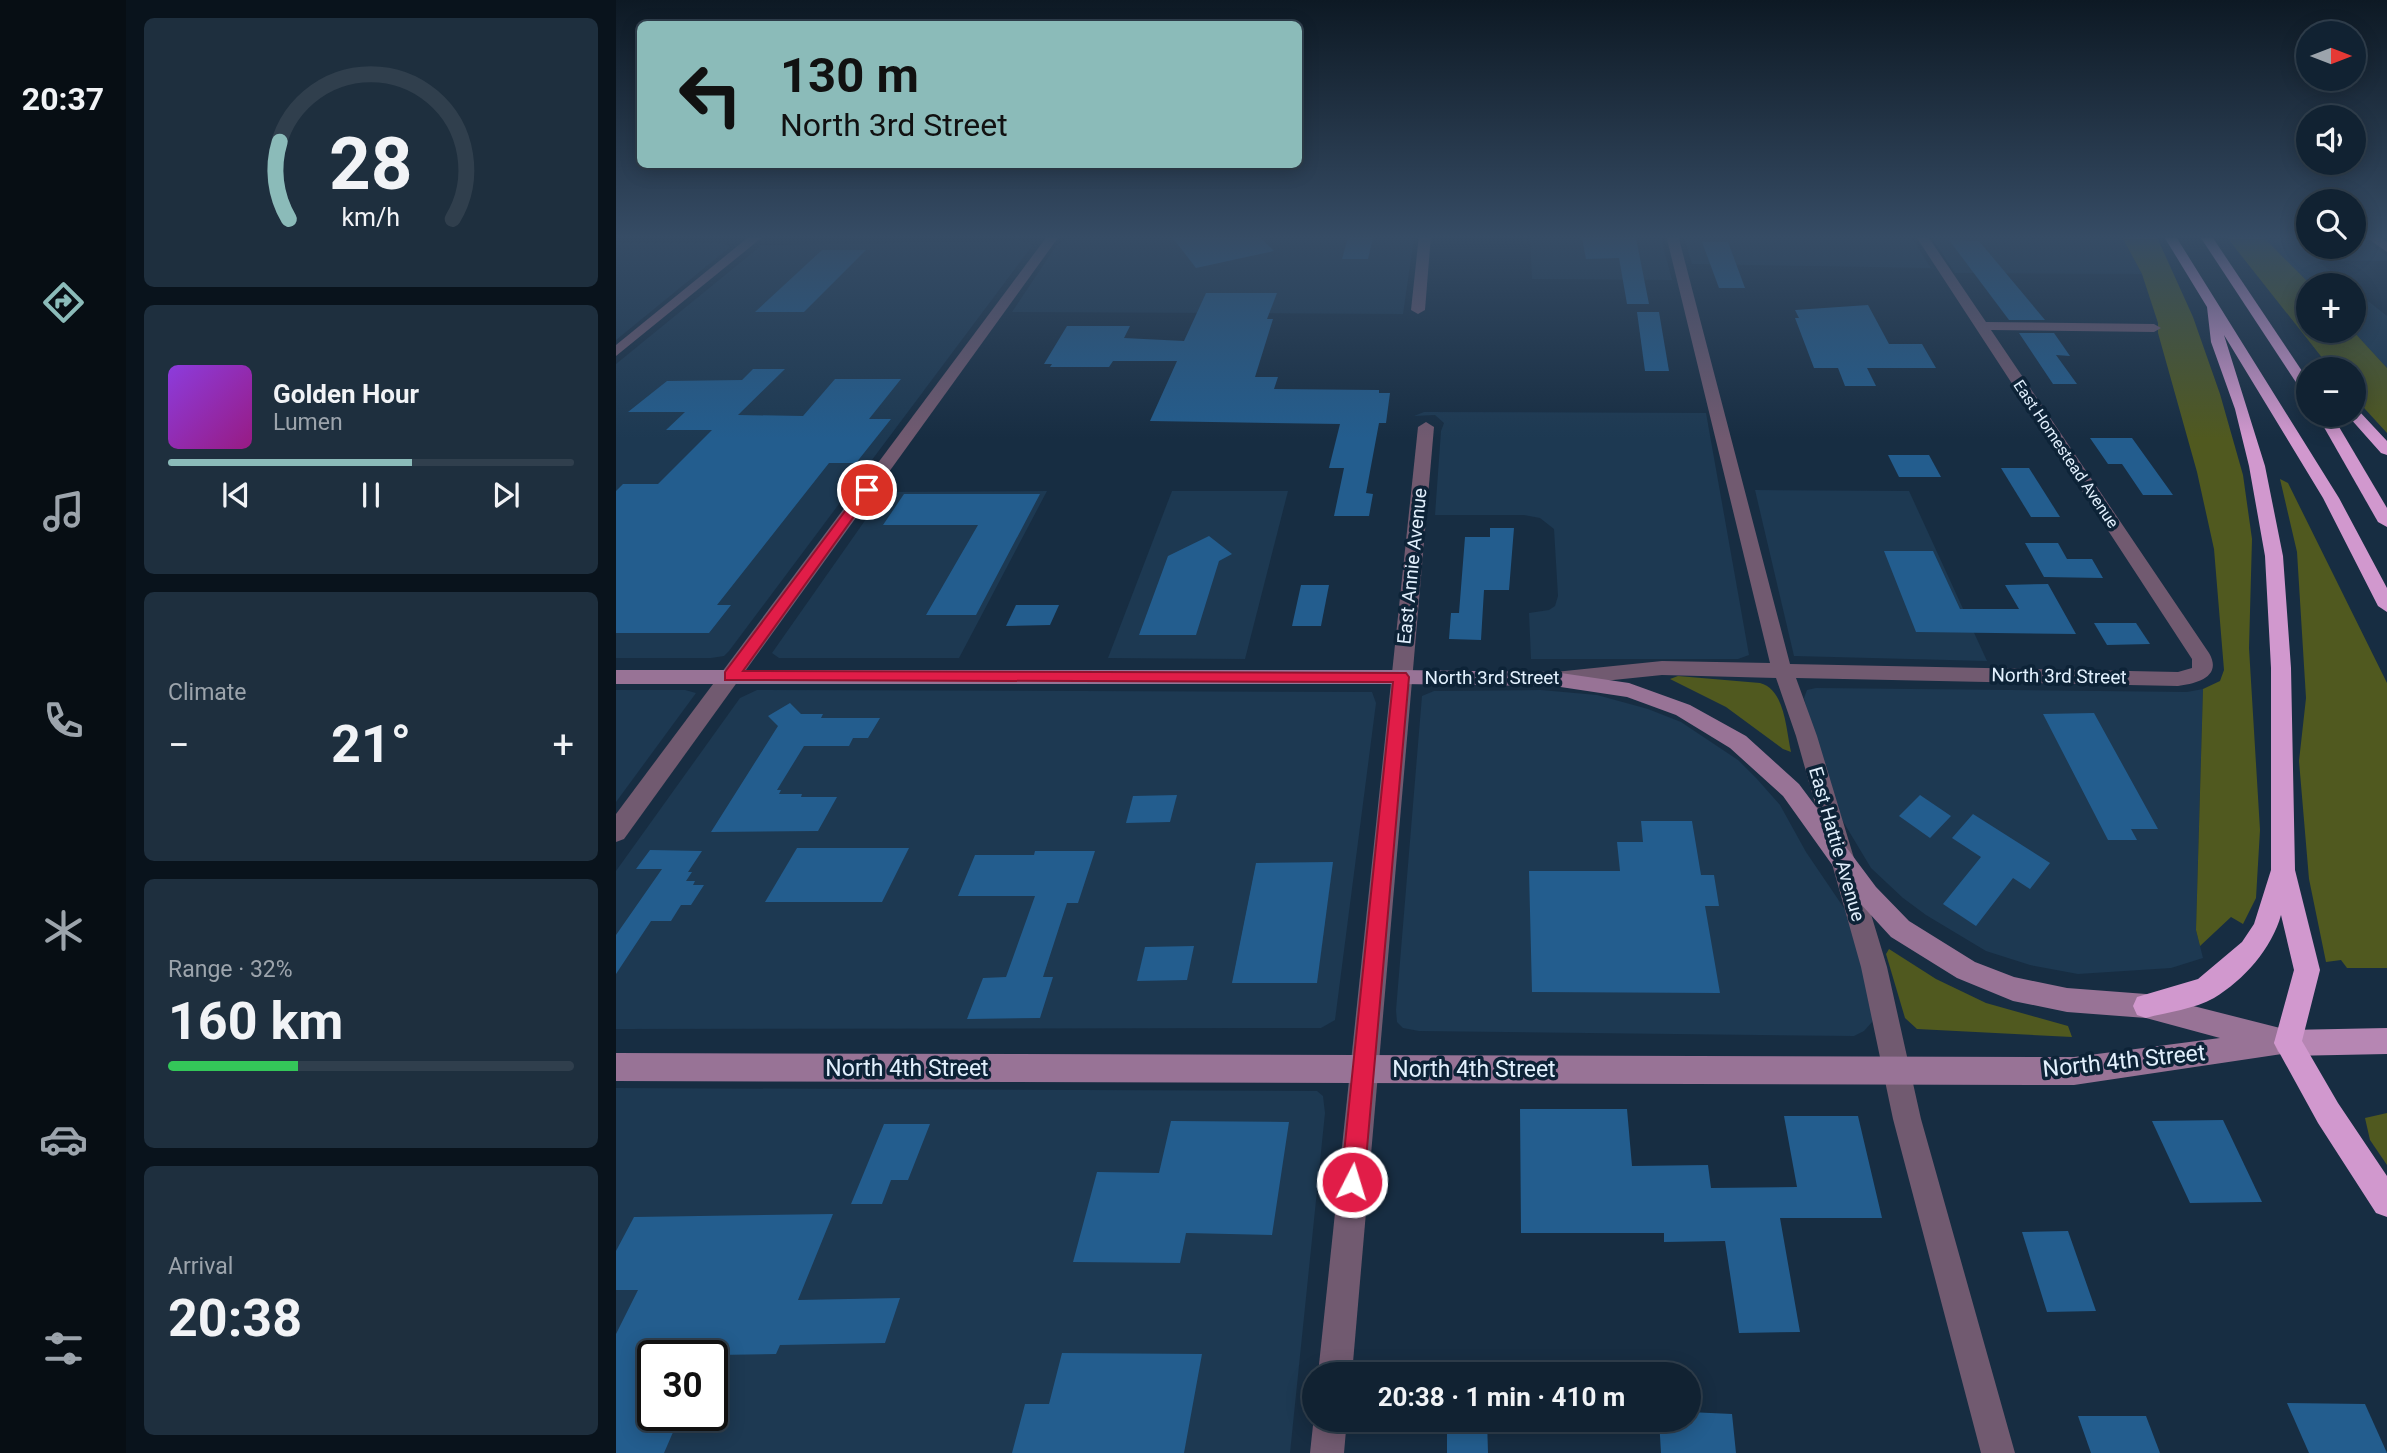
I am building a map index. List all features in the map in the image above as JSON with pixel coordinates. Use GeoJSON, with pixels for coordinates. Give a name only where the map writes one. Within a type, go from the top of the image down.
{"type":"FeatureCollection","features":[{"type":"Feature","properties":{"kind":"highway"},"geometry":{"type":"LineString","coordinates":[[2210,303],[2331,498],[2387,606]]}},
{"type":"Feature","properties":{"kind":"highway"},"geometry":{"type":"LineString","coordinates":[[2251,303],[2296,372]]}},
{"type":"Feature","properties":{"kind":"highway"},"geometry":{"type":"LineString","coordinates":[[2213,308],[2218,342],[2242,409],[2258,466],[2274,556],[2281,668],[2283,870],[2308,970],[2288,1042],[2328,1113],[2387,1202]]}},
{"type":"Feature","properties":{"kind":"highway"},"geometry":{"type":"LineString","coordinates":[[2258,313],[2300,357]]}},
{"type":"Feature","properties":{"kind":"highway"},"geometry":{"type":"LineString","coordinates":[[2331,427],[2387,522]]}},
{"type":"Feature","properties":{"kind":"highway"},"geometry":{"type":"LineString","coordinates":[[2366,427],[2387,450]]}},
{"type":"Feature","properties":{"kind":"highway"},"geometry":{"type":"LineString","coordinates":[[2146,1006],[2205,989],[2251,950],[2265,929],[2283,870]]}},
{"type":"Feature","properties":{"kind":"main road","name":"North 3rd Street"},"geometry":{"type":"LineString","coordinates":[[616,677],[1554,679]]}},
{"type":"Feature","properties":{"kind":"main road","name":"North 4th Street"},"geometry":{"type":"LineString","coordinates":[[1554,679],[1629,690],[1701,718],[1738,742],[1791,790],[1867,894],[1900,929],[1966,970],[2026,992],[2067,1000],[2146,1006],[2288,1042]]}},
{"type":"Feature","properties":{"kind":"main road","name":"North 4th Street"},"geometry":{"type":"LineString","coordinates":[[616,1068],[2074,1071],[2288,1042],[2387,1041]]}},
{"type":"Feature","properties":{"kind":"street"},"geometry":{"type":"LineString","coordinates":[[616,352],[676,303]]}},
{"type":"Feature","properties":{"kind":"street"},"geometry":{"type":"LineString","coordinates":[[616,832],[1004,303]]}},
{"type":"Feature","properties":{"kind":"street"},"geometry":{"type":"LineString","coordinates":[[1418,310],[1419,303]]}},
{"type":"Feature","properties":{"kind":"street","name":"East Hattie Avenue"},"geometry":{"type":"LineString","coordinates":[[1689,303],[1776,654],[1784,670],[1843,860],[1900,1069],[1907,1119],[1998,1453]]}},
{"type":"Feature","properties":{"kind":"street","name":"East Homestead Avenue"},"geometry":{"type":"LineString","coordinates":[[1966,303],[2202,659],[2202,671],[2199,674]]}},
{"type":"Feature","properties":{"kind":"street"},"geometry":{"type":"LineString","coordinates":[[1981,326],[2154,328]]}},
{"type":"Feature","properties":{"kind":"street","name":"East Annie Avenue"},"geometry":{"type":"LineString","coordinates":[[1336,1362],[1426,426]]}},
{"type":"Feature","properties":{"kind":"street","name":"North 3rd Street"},"geometry":{"type":"LineString","coordinates":[[1554,679],[1662,668],[2178,679],[2199,674]]}},
{"type":"Feature","properties":{"kind":"street"},"geometry":{"type":"LineString","coordinates":[[1327,1453],[1329,1432]]}},
{"type":"Feature","properties":{"kind":"shaded area"},"geometry":{"type":"Polygon","coordinates":[[[616,303],[662,303],[616,340],[616,303]]]}},
{"type":"Feature","properties":{"kind":"shaded area"},"geometry":{"type":"Polygon","coordinates":[[[691,303],[990,303],[724,656],[616,658],[616,364],[691,303]]]}},
{"type":"Feature","properties":{"kind":"shaded area"},"geometry":{"type":"Polygon","coordinates":[[[1018,303],[1405,303],[1403,314],[1012,312],[1018,303]]]}},
{"type":"Feature","properties":{"kind":"shaded area"},"geometry":{"type":"Polygon","coordinates":[[[2366,303],[2370,303],[2387,316],[2387,368],[2364,343],[2366,303]]]}},
{"type":"Feature","properties":{"kind":"shaded area"},"geometry":{"type":"Polygon","coordinates":[[[1424,412],[1706,413],[1749,655],[1738,659],[1531,659],[1529,613],[1549,610],[1555,606],[1558,596],[1554,529],[1540,518],[1524,515],[1435,515],[1441,431],[1444,423],[1435,415],[1414,416],[1424,412]]]}},
{"type":"Feature","properties":{"kind":"shaded area"},"geometry":{"type":"Polygon","coordinates":[[[1755,490],[1909,491],[1987,661],[1794,656],[1755,490]]]}},
{"type":"Feature","properties":{"kind":"shaded area"},"geometry":{"type":"Polygon","coordinates":[[[1047,491],[959,658],[779,658],[772,653],[885,492],[1047,491]]]}},
{"type":"Feature","properties":{"kind":"shaded area"},"geometry":{"type":"Polygon","coordinates":[[[1172,491],[1288,491],[1245,659],[1108,658],[1172,491]]]}},
{"type":"Feature","properties":{"kind":"shaded area"},"geometry":{"type":"Polygon","coordinates":[[[2203,689],[2196,930],[2203,958],[2171,968],[2078,974],[2030,965],[1986,951],[1926,915],[1871,868],[1832,803],[1804,698],[1807,690],[2187,692],[2203,689]]]}},
{"type":"Feature","properties":{"kind":"shaded area"},"geometry":{"type":"Polygon","coordinates":[[[616,690],[685,690],[696,693],[616,802],[616,690]]]}},
{"type":"Feature","properties":{"kind":"shaded area"},"geometry":{"type":"Polygon","coordinates":[[[757,690],[1372,692],[1376,703],[1335,1020],[1321,1028],[616,1029],[616,871],[740,698],[757,690]]]}},
{"type":"Feature","properties":{"kind":"shaded area"},"geometry":{"type":"Polygon","coordinates":[[[1541,690],[1597,695],[1648,709],[1681,722],[1738,760],[1757,779],[1780,805],[1806,852],[1848,914],[1874,1012],[1872,1022],[1864,1031],[1854,1036],[1419,1031],[1403,1028],[1397,1022],[1422,696],[1434,691],[1541,690]]]}},
{"type":"Feature","properties":{"kind":"shaded area"},"geometry":{"type":"Polygon","coordinates":[[[616,1088],[1317,1091],[1323,1096],[1325,1113],[1290,1453],[616,1453],[616,1088]]]}},
{"type":"Feature","properties":{"kind":"green space"},"geometry":{"type":"Polygon","coordinates":[[[2151,303],[2187,303],[2220,394],[2243,475],[2252,539],[2249,648],[2260,830],[2256,898],[2243,924],[2231,917],[2200,946],[2196,930],[2203,689],[2220,681],[2224,670],[2214,549],[2197,472],[2158,333],[2158,323],[2151,303]]]}},
{"type":"Feature","properties":{"kind":"green space"},"geometry":{"type":"Polygon","coordinates":[[[2279,303],[2296,303],[2296,325],[2279,303]]]}},
{"type":"Feature","properties":{"kind":"green space"},"geometry":{"type":"Polygon","coordinates":[[[2310,343],[2364,343],[2387,368],[2387,433],[2366,410],[2366,357],[2322,357],[2310,343]]]}},
{"type":"Feature","properties":{"kind":"green space"},"geometry":{"type":"Polygon","coordinates":[[[2280,479],[2288,483],[2387,683],[2387,968],[2347,968],[2341,960],[2326,962],[2309,879],[2299,761],[2306,698],[2297,552],[2280,479]]]}},
{"type":"Feature","properties":{"kind":"green space"},"geometry":{"type":"Polygon","coordinates":[[[1678,676],[1760,683],[1768,687],[1775,693],[1783,712],[1791,752],[1726,707],[1670,679],[1678,676]]]}},
{"type":"Feature","properties":{"kind":"green space"},"geometry":{"type":"Polygon","coordinates":[[[1889,949],[1936,979],[1986,1003],[2068,1026],[2072,1037],[1917,1029],[1905,1018],[1886,954],[1889,949]]]}},
{"type":"Feature","properties":{"kind":"green space"},"geometry":{"type":"Polygon","coordinates":[[[2387,1113],[2387,1165],[2370,1140],[2365,1118],[2387,1113]]]}},
{"type":"Feature","properties":{"kind":"building"},"geometry":{"type":"Polygon","coordinates":[[[765,303],[813,303],[804,312],[755,312],[765,303]]]}},
{"type":"Feature","properties":{"kind":"building"},"geometry":{"type":"Polygon","coordinates":[[[1202,303],[1273,303],[1267,319],[1273,319],[1255,377],[1278,377],[1274,389],[1379,390],[1379,393],[1390,393],[1386,423],[1379,423],[1366,493],[1373,494],[1369,516],[1334,516],[1344,468],[1329,468],[1340,424],[1150,421],[1177,361],[1113,361],[1109,367],[1050,367],[1052,364],[1044,364],[1067,326],[1130,326],[1124,338],[1184,341],[1202,303]]]}},
{"type":"Feature","properties":{"kind":"building"},"geometry":{"type":"Polygon","coordinates":[[[1996,303],[2031,303],[2045,320],[2009,320],[1996,303]]]}},
{"type":"Feature","properties":{"kind":"building"},"geometry":{"type":"Polygon","coordinates":[[[1868,305],[1889,344],[1922,344],[1936,368],[1867,368],[1876,386],[1845,386],[1838,368],[1814,368],[1795,318],[1799,318],[1795,310],[1868,305]]]}},
{"type":"Feature","properties":{"kind":"building"},"geometry":{"type":"Polygon","coordinates":[[[1637,312],[1659,312],[1669,371],[1645,371],[1637,312]]]}},
{"type":"Feature","properties":{"kind":"building"},"geometry":{"type":"Polygon","coordinates":[[[2019,333],[2054,333],[2070,356],[2056,355],[2077,384],[2053,384],[2019,333]]]}},
{"type":"Feature","properties":{"kind":"building"},"geometry":{"type":"Polygon","coordinates":[[[753,369],[785,369],[738,415],[803,416],[835,379],[901,379],[869,419],[891,419],[856,463],[829,463],[717,605],[731,605],[709,633],[616,633],[616,491],[623,484],[658,484],[712,430],[666,430],[685,412],[628,412],[667,381],[742,380],[753,369]]]}},
{"type":"Feature","properties":{"kind":"building"},"geometry":{"type":"Polygon","coordinates":[[[2090,438],[2132,438],[2173,495],[2143,495],[2122,464],[2108,464],[2090,438]]]}},
{"type":"Feature","properties":{"kind":"building"},"geometry":{"type":"Polygon","coordinates":[[[1888,455],[1929,455],[1941,477],[1899,477],[1888,455]]]}},
{"type":"Feature","properties":{"kind":"building"},"geometry":{"type":"Polygon","coordinates":[[[2001,468],[2029,468],[2060,517],[2031,517],[2001,468]]]}},
{"type":"Feature","properties":{"kind":"building"},"geometry":{"type":"Polygon","coordinates":[[[904,494],[1040,494],[976,615],[926,615],[978,525],[883,525],[904,494]]]}},
{"type":"Feature","properties":{"kind":"building"},"geometry":{"type":"Polygon","coordinates":[[[1490,528],[1514,528],[1509,590],[1484,590],[1481,640],[1449,639],[1451,613],[1459,613],[1465,537],[1490,537],[1490,528]]]}},
{"type":"Feature","properties":{"kind":"building"},"geometry":{"type":"Polygon","coordinates":[[[1209,536],[1232,554],[1219,561],[1196,635],[1139,635],[1168,556],[1209,536]]]}},
{"type":"Feature","properties":{"kind":"building"},"geometry":{"type":"Polygon","coordinates":[[[2025,543],[2058,543],[2067,559],[2092,559],[2103,578],[2044,577],[2025,543]]]}},
{"type":"Feature","properties":{"kind":"building"},"geometry":{"type":"Polygon","coordinates":[[[1884,551],[1933,551],[1960,609],[2019,609],[2005,585],[2048,584],[2076,634],[1916,632],[1884,551]]]}},
{"type":"Feature","properties":{"kind":"building"},"geometry":{"type":"Polygon","coordinates":[[[1301,585],[1329,585],[1321,626],[1292,626],[1301,585]]]}},
{"type":"Feature","properties":{"kind":"building"},"geometry":{"type":"Polygon","coordinates":[[[1016,605],[1059,605],[1050,625],[1006,626],[1016,605]]]}},
{"type":"Feature","properties":{"kind":"building"},"geometry":{"type":"Polygon","coordinates":[[[2094,623],[2136,623],[2150,644],[2107,645],[2094,623]]]}},
{"type":"Feature","properties":{"kind":"building"},"geometry":{"type":"Polygon","coordinates":[[[790,703],[801,714],[823,714],[821,718],[880,718],[868,738],[853,738],[849,746],[804,746],[777,790],[781,790],[779,794],[802,794],[801,797],[837,797],[818,831],[711,832],[778,726],[768,716],[790,703]]]}},
{"type":"Feature","properties":{"kind":"building"},"geometry":{"type":"Polygon","coordinates":[[[2094,713],[2158,829],[2131,829],[2137,840],[2108,840],[2043,714],[2094,713]]]}},
{"type":"Feature","properties":{"kind":"building"},"geometry":{"type":"Polygon","coordinates":[[[1177,795],[1170,822],[1126,823],[1133,796],[1177,795]]]}},
{"type":"Feature","properties":{"kind":"building"},"geometry":{"type":"Polygon","coordinates":[[[1920,795],[1951,816],[1930,838],[1899,816],[1920,795]]]}},
{"type":"Feature","properties":{"kind":"building"},"geometry":{"type":"Polygon","coordinates":[[[1973,814],[2050,863],[2030,889],[2013,878],[1976,926],[1943,904],[1981,857],[1952,838],[1973,814]]]}},
{"type":"Feature","properties":{"kind":"building"},"geometry":{"type":"Polygon","coordinates":[[[1641,821],[1692,821],[1701,875],[1714,875],[1719,906],[1705,906],[1720,993],[1532,992],[1529,871],[1620,871],[1617,842],[1643,842],[1641,821]]]}},
{"type":"Feature","properties":{"kind":"building"},"geometry":{"type":"Polygon","coordinates":[[[797,848],[909,848],[882,902],[765,902],[797,848]]]}},
{"type":"Feature","properties":{"kind":"building"},"geometry":{"type":"Polygon","coordinates":[[[650,850],[702,851],[688,872],[692,872],[686,881],[695,881],[693,885],[704,885],[691,905],[681,905],[671,921],[651,921],[616,974],[616,935],[662,869],[636,869],[650,850]]]}},
{"type":"Feature","properties":{"kind":"building"},"geometry":{"type":"Polygon","coordinates":[[[1035,851],[1095,851],[1078,903],[1067,903],[1043,977],[1053,977],[1040,1018],[967,1019],[983,978],[1006,977],[1035,896],[958,896],[975,855],[1034,855],[1035,851]]]}},
{"type":"Feature","properties":{"kind":"building"},"geometry":{"type":"Polygon","coordinates":[[[1333,862],[1317,983],[1232,983],[1256,863],[1333,862]]]}},
{"type":"Feature","properties":{"kind":"building"},"geometry":{"type":"Polygon","coordinates":[[[1194,946],[1187,980],[1137,981],[1145,947],[1194,946]]]}},
{"type":"Feature","properties":{"kind":"building"},"geometry":{"type":"Polygon","coordinates":[[[1520,1109],[1627,1109],[1632,1166],[1708,1165],[1711,1188],[1797,1187],[1784,1116],[1858,1116],[1882,1218],[1780,1218],[1800,1332],[1739,1333],[1725,1241],[1664,1242],[1664,1233],[1521,1233],[1520,1109]]]}},
{"type":"Feature","properties":{"kind":"building"},"geometry":{"type":"Polygon","coordinates":[[[2223,1120],[2262,1202],[2190,1203],[2152,1121],[2223,1120]]]}},
{"type":"Feature","properties":{"kind":"building"},"geometry":{"type":"Polygon","coordinates":[[[1171,1121],[1289,1122],[1272,1235],[1186,1233],[1180,1263],[1073,1262],[1097,1172],[1159,1173],[1171,1121]]]}},
{"type":"Feature","properties":{"kind":"building"},"geometry":{"type":"Polygon","coordinates":[[[884,1124],[930,1124],[908,1180],[891,1180],[882,1204],[851,1204],[884,1124]]]}},
{"type":"Feature","properties":{"kind":"building"},"geometry":{"type":"Polygon","coordinates":[[[833,1214],[798,1300],[900,1298],[885,1343],[780,1345],[776,1354],[728,1355],[728,1340],[637,1340],[637,1431],[674,1431],[664,1453],[616,1453],[616,1334],[638,1290],[616,1290],[616,1251],[634,1217],[833,1214]]]}},
{"type":"Feature","properties":{"kind":"building"},"geometry":{"type":"Polygon","coordinates":[[[2068,1231],[2096,1311],[2047,1312],[2022,1232],[2068,1231]]]}},
{"type":"Feature","properties":{"kind":"building"},"geometry":{"type":"Polygon","coordinates":[[[1062,1353],[1202,1354],[1184,1453],[1012,1453],[1025,1404],[1049,1404],[1062,1353]]]}},
{"type":"Feature","properties":{"kind":"building"},"geometry":{"type":"Polygon","coordinates":[[[2287,1403],[2365,1404],[2387,1453],[2309,1453],[2287,1403]]]}},
{"type":"Feature","properties":{"kind":"building"},"geometry":{"type":"Polygon","coordinates":[[[1701,1413],[1732,1414],[1736,1453],[1661,1453],[1660,1432],[1701,1432],[1701,1413]]]}},
{"type":"Feature","properties":{"kind":"building"},"geometry":{"type":"Polygon","coordinates":[[[2078,1416],[2146,1416],[2160,1453],[2091,1453],[2078,1416]]]}},
{"type":"Feature","properties":{"kind":"building"},"geometry":{"type":"Polygon","coordinates":[[[1447,1432],[1487,1432],[1488,1453],[1447,1453],[1447,1432]]]}},
{"type":"Feature","properties":{"kind":"route"},"geometry":{"type":"LineString","coordinates":[[867,490],[731,676],[1401,677],[1352,1182]]}}]}
